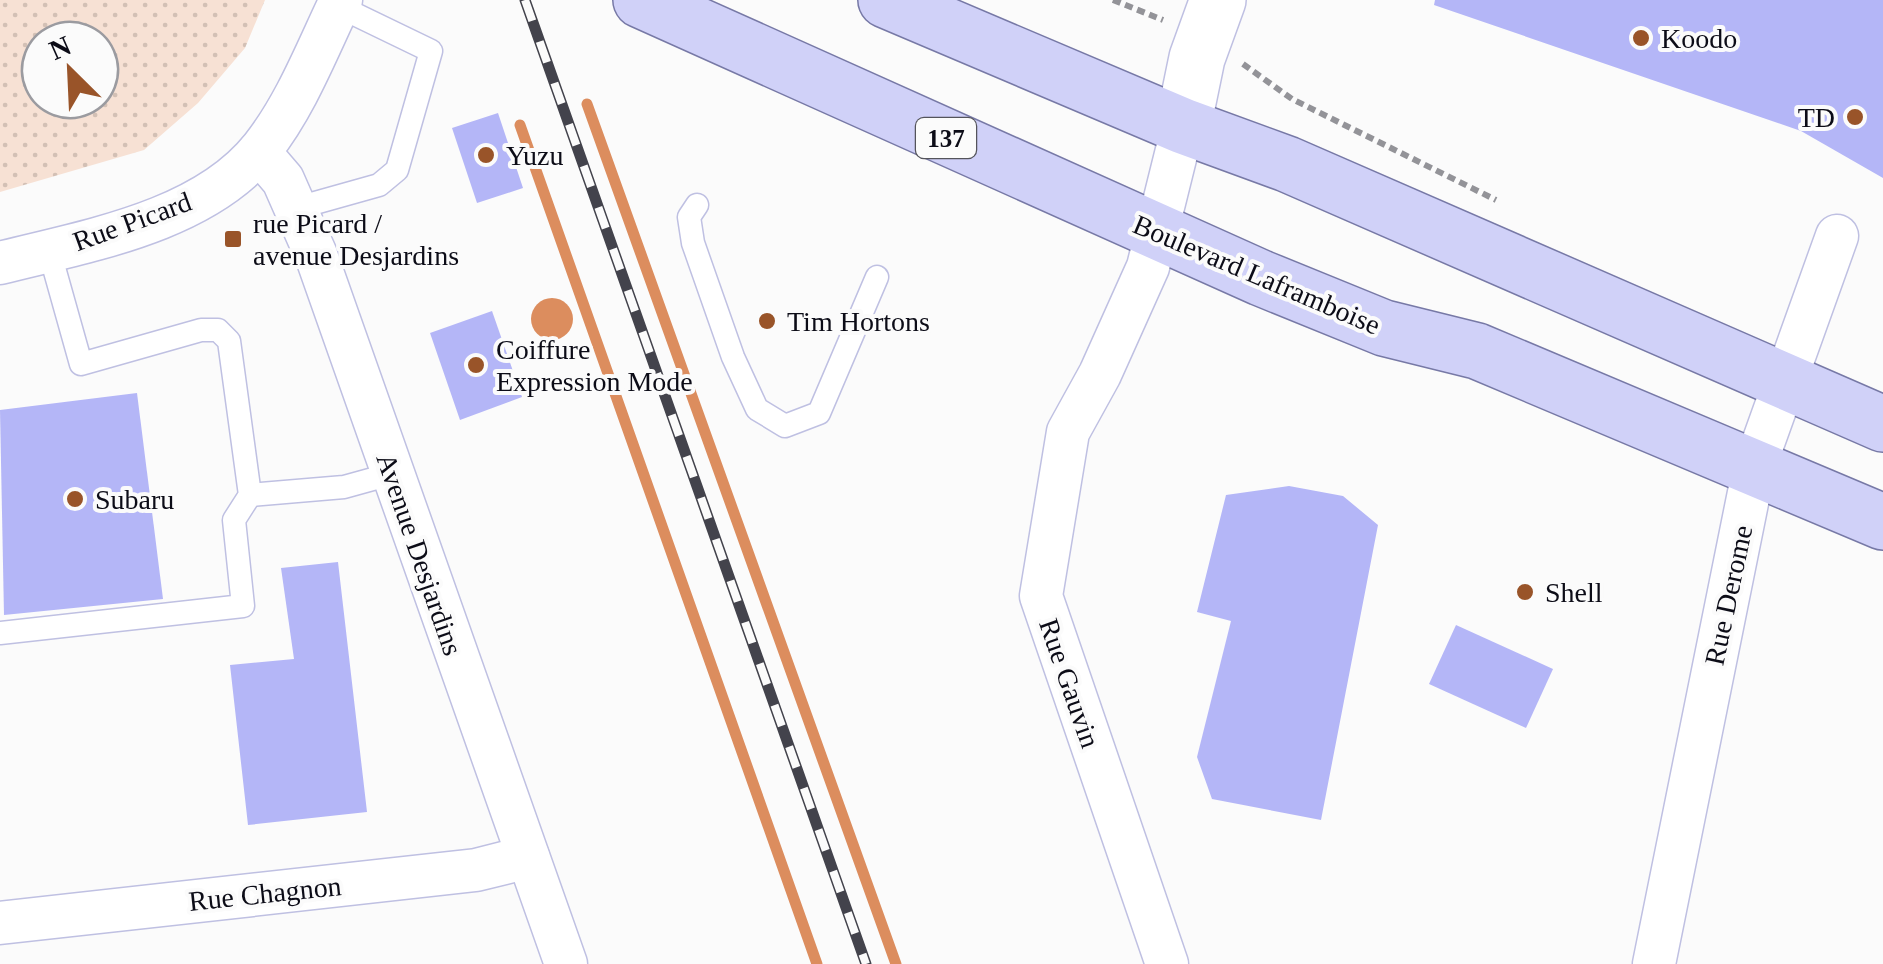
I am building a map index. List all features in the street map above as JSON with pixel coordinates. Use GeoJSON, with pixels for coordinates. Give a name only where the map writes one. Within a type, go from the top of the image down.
{"type":"FeatureCollection","features":[{"type":"Feature","properties":{"kind":"main road","name":"Boulevard Laframboise"},"geometry":{"type":"LineString","coordinates":[[641,0],[1158,233],[1384,328],[1476,351],[1883,522]]}},
{"type":"Feature","properties":{"kind":"main road"},"geometry":{"type":"LineString","coordinates":[[886,0],[1183,126],[1287,164],[1564,282],[1783,384],[1883,424]]}},
{"type":"Feature","properties":{"kind":"street","name":"Rue Picard"},"geometry":{"type":"LineString","coordinates":[[0,263],[175,210],[209,192],[258,152],[290,104],[339,3]]}},
{"type":"Feature","properties":{"kind":"street"},"geometry":{"type":"LineString","coordinates":[[1183,126],[1211,18]]}},
{"type":"Feature","properties":{"kind":"street","name":"Rue Gauvin"},"geometry":{"type":"LineString","coordinates":[[1166,964],[1040,596],[1068,432],[1100,374],[1158,233],[1183,126]]}},
{"type":"Feature","properties":{"kind":"street","name":"Avenue Desjardins"},"geometry":{"type":"LineString","coordinates":[[258,152],[283,180],[297,208],[566,964]]}},
{"type":"Feature","properties":{"kind":"street","name":"Rue Derome"},"geometry":{"type":"LineString","coordinates":[[1654,964],[1754,468],[1836,236]]}},
{"type":"Feature","properties":{"kind":"street","name":"Rue Chagnon"},"geometry":{"type":"LineString","coordinates":[[0,923],[485,869],[528,857]]}},
{"type":"Feature","properties":{"kind":"lane"},"geometry":{"type":"LineString","coordinates":[[297,208],[379,184],[397,170],[431,51],[339,3]]}},
{"type":"Feature","properties":{"kind":"lane"},"geometry":{"type":"LineString","coordinates":[[696,205],[689,217],[693,243],[733,357],[757,410],[785,426],[819,413],[876,277]]}},
{"type":"Feature","properties":{"kind":"lane"},"geometry":{"type":"LineString","coordinates":[[0,632],[243,606],[234,520],[250,495],[233,352],[226,336],[213,329],[189,332],[81,364],[49,250]]}},
{"type":"Feature","properties":{"kind":"lane"},"geometry":{"type":"LineString","coordinates":[[250,495],[344,487],[392,474]]}},
{"type":"Feature","properties":{"kind":"path"},"geometry":{"type":"LineString","coordinates":[[1113,0],[1211,18],[1292,99],[1498,201]]}},
{"type":"Feature","properties":{"kind":"shaded area"},"geometry":{"type":"Polygon","coordinates":[[[0,0],[265,0],[245,48],[198,103],[144,150],[0,192],[0,0]]]}},
{"type":"Feature","properties":{"kind":"shaded area"},"geometry":{"type":"Polygon","coordinates":[[[552,298],[567,304],[573,319],[567,334],[552,340],[537,334],[531,319],[537,304],[552,298]]]}},
{"type":"Feature","properties":{"kind":"building"},"geometry":{"type":"Polygon","coordinates":[[[1435,0],[1883,0],[1883,178],[1801,131],[1434,5],[1435,0]]]}},
{"type":"Feature","properties":{"kind":"building","name":"Yuzu"},"geometry":{"type":"Polygon","coordinates":[[[498,113],[523,188],[477,203],[452,128],[498,113]]]}},
{"type":"Feature","properties":{"kind":"building","name":"Coiffure Expression Mode"},"geometry":{"type":"Polygon","coordinates":[[[492,311],[522,397],[460,420],[430,333],[492,311]]]}},
{"type":"Feature","properties":{"kind":"building","name":"Subaru"},"geometry":{"type":"Polygon","coordinates":[[[137,393],[163,599],[4,615],[0,410],[137,393]]]}},
{"type":"Feature","properties":{"kind":"building"},"geometry":{"type":"Polygon","coordinates":[[[1289,486],[1343,496],[1378,525],[1321,820],[1212,799],[1197,757],[1231,621],[1197,612],[1226,495],[1289,486]]]}},
{"type":"Feature","properties":{"kind":"building"},"geometry":{"type":"Polygon","coordinates":[[[338,562],[367,812],[248,825],[230,665],[294,659],[281,568],[338,562]]]}},
{"type":"Feature","properties":{"kind":"building"},"geometry":{"type":"Polygon","coordinates":[[[1456,625],[1553,669],[1526,728],[1429,684],[1456,625]]]}},
{"type":"Feature","properties":{"kind":"waterway"},"geometry":{"type":"LineString","coordinates":[[587,104],[896,964]]}},
{"type":"Feature","properties":{"kind":"waterway"},"geometry":{"type":"LineString","coordinates":[[520,125],[817,964]]}},
{"type":"Feature","properties":{"kind":"railway"},"geometry":{"type":"LineString","coordinates":[[525,0],[866,964]]}},
{"type":"Feature","properties":{"kind":"place","name":"Koodo"},"geometry":{"type":"Point","coordinates":[1641,38]}},
{"type":"Feature","properties":{"kind":"place","name":"TD"},"geometry":{"type":"Point","coordinates":[1855,117]}},
{"type":"Feature","properties":{"kind":"place","name":"Yuzu"},"geometry":{"type":"Point","coordinates":[486,155]}},
{"type":"Feature","properties":{"kind":"place","name":"rue Picard / avenue Desjardins"},"geometry":{"type":"Point","coordinates":[233,239]}},
{"type":"Feature","properties":{"kind":"place","name":"Tim Hortons"},"geometry":{"type":"Point","coordinates":[767,321]}},
{"type":"Feature","properties":{"kind":"place","name":"Coiffure Expression Mode"},"geometry":{"type":"Point","coordinates":[476,365]}},
{"type":"Feature","properties":{"kind":"place","name":"Subaru"},"geometry":{"type":"Point","coordinates":[75,499]}},
{"type":"Feature","properties":{"kind":"place","name":"Shell"},"geometry":{"type":"Point","coordinates":[1525,592]}}]}
